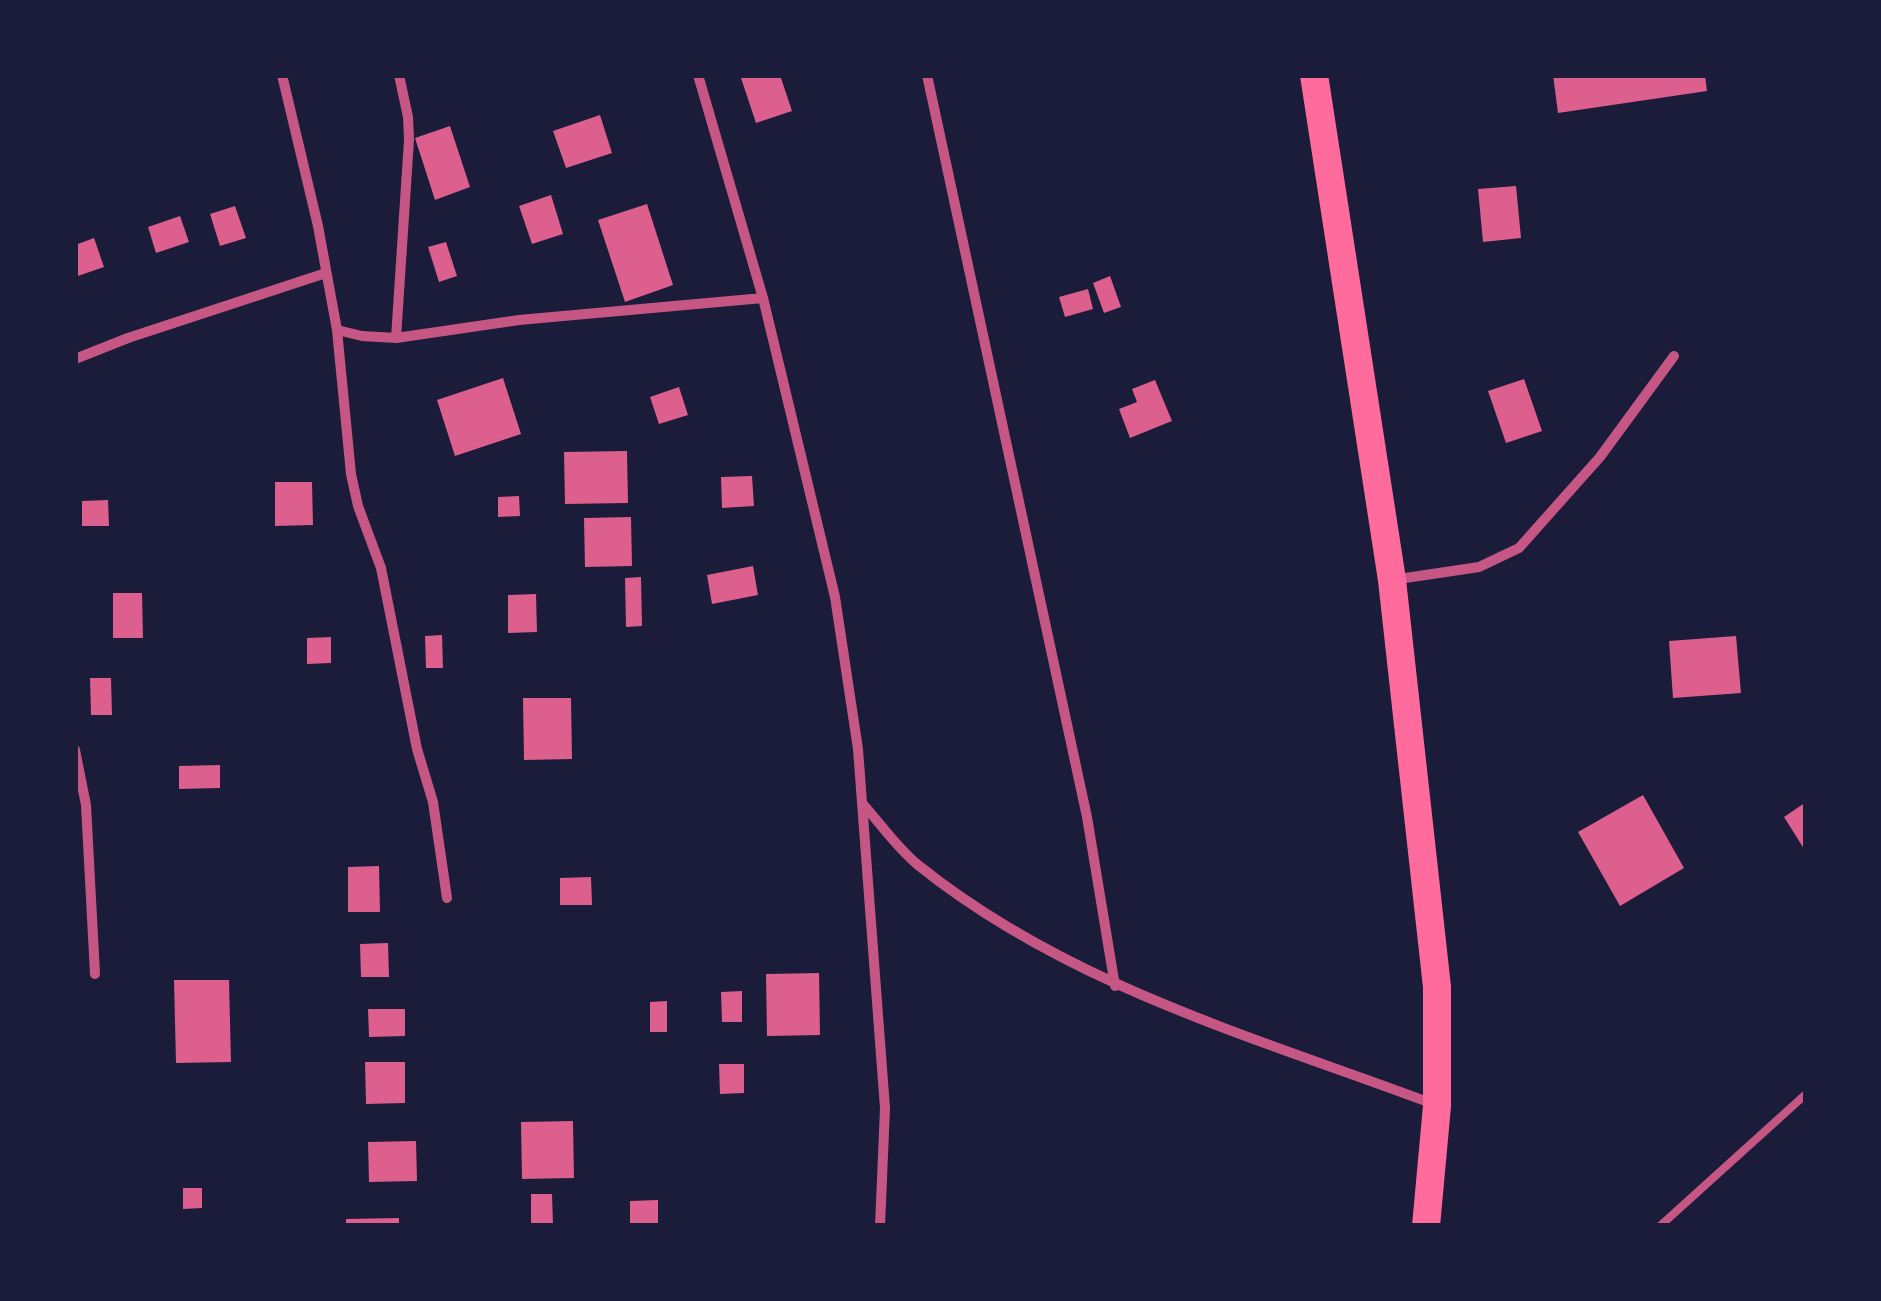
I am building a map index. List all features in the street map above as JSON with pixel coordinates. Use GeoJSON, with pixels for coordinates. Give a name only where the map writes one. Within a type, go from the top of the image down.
{"type":"FeatureCollection","features":[{"type":"Feature","properties":{"kind":"highway"},"geometry":{"type":"LineString","coordinates":[[1314,75],[1392,580],[1437,987],[1436,1106],[1426,1226]]}},
{"type":"Feature","properties":{"kind":"street"},"geometry":{"type":"LineString","coordinates":[[282,75],[318,226],[337,330],[351,474],[358,506],[381,568],[414,738],[434,802],[447,898]]}},
{"type":"Feature","properties":{"kind":"street"},"geometry":{"type":"LineString","coordinates":[[396,338],[408,140],[408,117],[399,75]]}},
{"type":"Feature","properties":{"kind":"street"},"geometry":{"type":"LineString","coordinates":[[698,75],[763,298],[835,597],[858,749],[885,1108],[880,1226]]}},
{"type":"Feature","properties":{"kind":"street"},"geometry":{"type":"LineString","coordinates":[[927,75],[1087,817],[1115,986]]}},
{"type":"Feature","properties":{"kind":"street"},"geometry":{"type":"LineString","coordinates":[[75,359],[326,273]]}},
{"type":"Feature","properties":{"kind":"street"},"geometry":{"type":"LineString","coordinates":[[337,330],[396,338],[520,320],[763,298]]}},
{"type":"Feature","properties":{"kind":"street"},"geometry":{"type":"LineString","coordinates":[[1392,580],[1479,567],[1518,548],[1600,456],[1674,356]]}},
{"type":"Feature","properties":{"kind":"street"},"geometry":{"type":"LineString","coordinates":[[75,750],[86,806],[94,974]]}},
{"type":"Feature","properties":{"kind":"street"},"geometry":{"type":"LineString","coordinates":[[861,802],[916,863],[1040,945],[1115,986],[1238,1036],[1317,1060],[1436,1106]]}},
{"type":"Feature","properties":{"kind":"lane"},"geometry":{"type":"LineString","coordinates":[[1660,1226],[1806,1094]]}},
{"type":"Feature","properties":{"kind":"building"},"geometry":{"type":"Polygon","coordinates":[[[780,75],[792,111],[756,123],[741,78],[780,75]]]}},
{"type":"Feature","properties":{"kind":"building"},"geometry":{"type":"Polygon","coordinates":[[[1553,75],[1705,75],[1707,91],[1558,113],[1553,75]]]}},
{"type":"Feature","properties":{"kind":"building"},"geometry":{"type":"Polygon","coordinates":[[[600,115],[612,153],[566,168],[553,131],[600,115]]]}},
{"type":"Feature","properties":{"kind":"building"},"geometry":{"type":"Polygon","coordinates":[[[450,126],[470,187],[435,200],[415,138],[450,126]]]}},
{"type":"Feature","properties":{"kind":"building"},"geometry":{"type":"Polygon","coordinates":[[[1516,186],[1521,238],[1483,242],[1478,189],[1516,186]]]}},
{"type":"Feature","properties":{"kind":"building"},"geometry":{"type":"Polygon","coordinates":[[[551,195],[563,234],[532,244],[519,206],[551,195]]]}},
{"type":"Feature","properties":{"kind":"building"},"geometry":{"type":"Polygon","coordinates":[[[647,204],[673,285],[625,302],[598,220],[647,204]]]}},
{"type":"Feature","properties":{"kind":"building"},"geometry":{"type":"Polygon","coordinates":[[[235,206],[246,238],[220,246],[210,214],[235,206]]]}},
{"type":"Feature","properties":{"kind":"building"},"geometry":{"type":"Polygon","coordinates":[[[180,216],[189,242],[156,253],[148,227],[180,216]]]}},
{"type":"Feature","properties":{"kind":"building"},"geometry":{"type":"Polygon","coordinates":[[[94,238],[104,267],[75,277],[75,245],[94,238]]]}},
{"type":"Feature","properties":{"kind":"building"},"geometry":{"type":"Polygon","coordinates":[[[446,242],[457,276],[439,282],[428,247],[446,242]]]}},
{"type":"Feature","properties":{"kind":"building"},"geometry":{"type":"Polygon","coordinates":[[[1110,276],[1121,307],[1104,313],[1093,283],[1110,276]]]}},
{"type":"Feature","properties":{"kind":"building"},"geometry":{"type":"Polygon","coordinates":[[[1088,289],[1093,309],[1065,317],[1059,297],[1088,289]]]}},
{"type":"Feature","properties":{"kind":"building"},"geometry":{"type":"Polygon","coordinates":[[[503,378],[521,434],[455,456],[437,400],[503,378]]]}},
{"type":"Feature","properties":{"kind":"building"},"geometry":{"type":"Polygon","coordinates":[[[1524,379],[1542,431],[1506,443],[1488,391],[1524,379]]]}},
{"type":"Feature","properties":{"kind":"building"},"geometry":{"type":"Polygon","coordinates":[[[1155,380],[1172,421],[1130,438],[1119,409],[1137,402],[1132,389],[1155,380]]]}},
{"type":"Feature","properties":{"kind":"building"},"geometry":{"type":"Polygon","coordinates":[[[679,387],[688,415],[659,424],[650,397],[679,387]]]}},
{"type":"Feature","properties":{"kind":"building"},"geometry":{"type":"Polygon","coordinates":[[[627,451],[628,503],[565,504],[564,452],[627,451]]]}},
{"type":"Feature","properties":{"kind":"building"},"geometry":{"type":"Polygon","coordinates":[[[752,476],[754,506],[722,508],[721,477],[752,476]]]}},
{"type":"Feature","properties":{"kind":"building"},"geometry":{"type":"Polygon","coordinates":[[[275,482],[312,482],[313,525],[275,526],[275,482]]]}},
{"type":"Feature","properties":{"kind":"building"},"geometry":{"type":"Polygon","coordinates":[[[519,496],[520,516],[498,517],[498,497],[519,496]]]}},
{"type":"Feature","properties":{"kind":"building"},"geometry":{"type":"Polygon","coordinates":[[[108,500],[109,526],[82,526],[82,501],[108,500]]]}},
{"type":"Feature","properties":{"kind":"building"},"geometry":{"type":"Polygon","coordinates":[[[631,517],[632,566],[585,567],[584,518],[631,517]]]}},
{"type":"Feature","properties":{"kind":"building"},"geometry":{"type":"Polygon","coordinates":[[[753,566],[758,595],[712,604],[707,575],[753,566]]]}},
{"type":"Feature","properties":{"kind":"building"},"geometry":{"type":"Polygon","coordinates":[[[641,577],[642,626],[626,627],[625,578],[641,577]]]}},
{"type":"Feature","properties":{"kind":"building"},"geometry":{"type":"Polygon","coordinates":[[[113,593],[142,593],[143,638],[113,638],[113,593]]]}},
{"type":"Feature","properties":{"kind":"building"},"geometry":{"type":"Polygon","coordinates":[[[536,594],[537,632],[508,633],[508,595],[536,594]]]}},
{"type":"Feature","properties":{"kind":"building"},"geometry":{"type":"Polygon","coordinates":[[[442,635],[443,668],[426,668],[425,636],[442,635]]]}},
{"type":"Feature","properties":{"kind":"building"},"geometry":{"type":"Polygon","coordinates":[[[1736,636],[1741,693],[1673,698],[1669,641],[1736,636]]]}},
{"type":"Feature","properties":{"kind":"building"},"geometry":{"type":"Polygon","coordinates":[[[331,637],[331,663],[307,664],[307,638],[331,637]]]}},
{"type":"Feature","properties":{"kind":"building"},"geometry":{"type":"Polygon","coordinates":[[[90,678],[111,678],[112,715],[91,715],[90,678]]]}},
{"type":"Feature","properties":{"kind":"building"},"geometry":{"type":"Polygon","coordinates":[[[523,698],[571,698],[572,759],[524,760],[523,698]]]}},
{"type":"Feature","properties":{"kind":"building"},"geometry":{"type":"Polygon","coordinates":[[[220,765],[220,788],[179,789],[179,766],[220,765]]]}},
{"type":"Feature","properties":{"kind":"building"},"geometry":{"type":"Polygon","coordinates":[[[1643,795],[1684,868],[1620,906],[1578,832],[1643,795]]]}},
{"type":"Feature","properties":{"kind":"building"},"geometry":{"type":"Polygon","coordinates":[[[1806,802],[1806,852],[1784,817],[1806,802]]]}},
{"type":"Feature","properties":{"kind":"building"},"geometry":{"type":"Polygon","coordinates":[[[379,866],[380,912],[348,912],[348,867],[379,866]]]}},
{"type":"Feature","properties":{"kind":"building"},"geometry":{"type":"Polygon","coordinates":[[[591,877],[592,905],[560,905],[560,878],[591,877]]]}},
{"type":"Feature","properties":{"kind":"building"},"geometry":{"type":"Polygon","coordinates":[[[388,943],[389,977],[361,977],[360,944],[388,943]]]}},
{"type":"Feature","properties":{"kind":"building"},"geometry":{"type":"Polygon","coordinates":[[[819,973],[820,1035],[767,1036],[766,974],[819,973]]]}},
{"type":"Feature","properties":{"kind":"building"},"geometry":{"type":"Polygon","coordinates":[[[174,980],[229,980],[231,1062],[176,1063],[174,980]]]}},
{"type":"Feature","properties":{"kind":"building"},"geometry":{"type":"Polygon","coordinates":[[[742,991],[742,1022],[722,1022],[721,992],[742,991]]]}},
{"type":"Feature","properties":{"kind":"building"},"geometry":{"type":"Polygon","coordinates":[[[667,1001],[667,1032],[650,1032],[650,1002],[667,1001]]]}},
{"type":"Feature","properties":{"kind":"building"},"geometry":{"type":"Polygon","coordinates":[[[368,1009],[405,1009],[405,1036],[369,1037],[368,1009]]]}},
{"type":"Feature","properties":{"kind":"building"},"geometry":{"type":"Polygon","coordinates":[[[365,1062],[405,1062],[405,1103],[366,1104],[365,1062]]]}},
{"type":"Feature","properties":{"kind":"building"},"geometry":{"type":"Polygon","coordinates":[[[719,1064],[744,1064],[744,1093],[720,1094],[719,1064]]]}},
{"type":"Feature","properties":{"kind":"building"},"geometry":{"type":"Polygon","coordinates":[[[573,1121],[574,1178],[522,1179],[521,1122],[573,1121]]]}},
{"type":"Feature","properties":{"kind":"building"},"geometry":{"type":"Polygon","coordinates":[[[416,1141],[417,1181],[369,1182],[368,1142],[416,1141]]]}},
{"type":"Feature","properties":{"kind":"building"},"geometry":{"type":"Polygon","coordinates":[[[183,1188],[202,1188],[202,1208],[183,1209],[183,1188]]]}},
{"type":"Feature","properties":{"kind":"building"},"geometry":{"type":"Polygon","coordinates":[[[531,1194],[552,1194],[553,1225],[531,1225],[531,1194]]]}},
{"type":"Feature","properties":{"kind":"building"},"geometry":{"type":"Polygon","coordinates":[[[658,1200],[658,1226],[630,1226],[630,1201],[658,1200]]]}},
{"type":"Feature","properties":{"kind":"building"},"geometry":{"type":"Polygon","coordinates":[[[399,1218],[399,1226],[346,1226],[346,1219],[399,1218]]]}}]}
